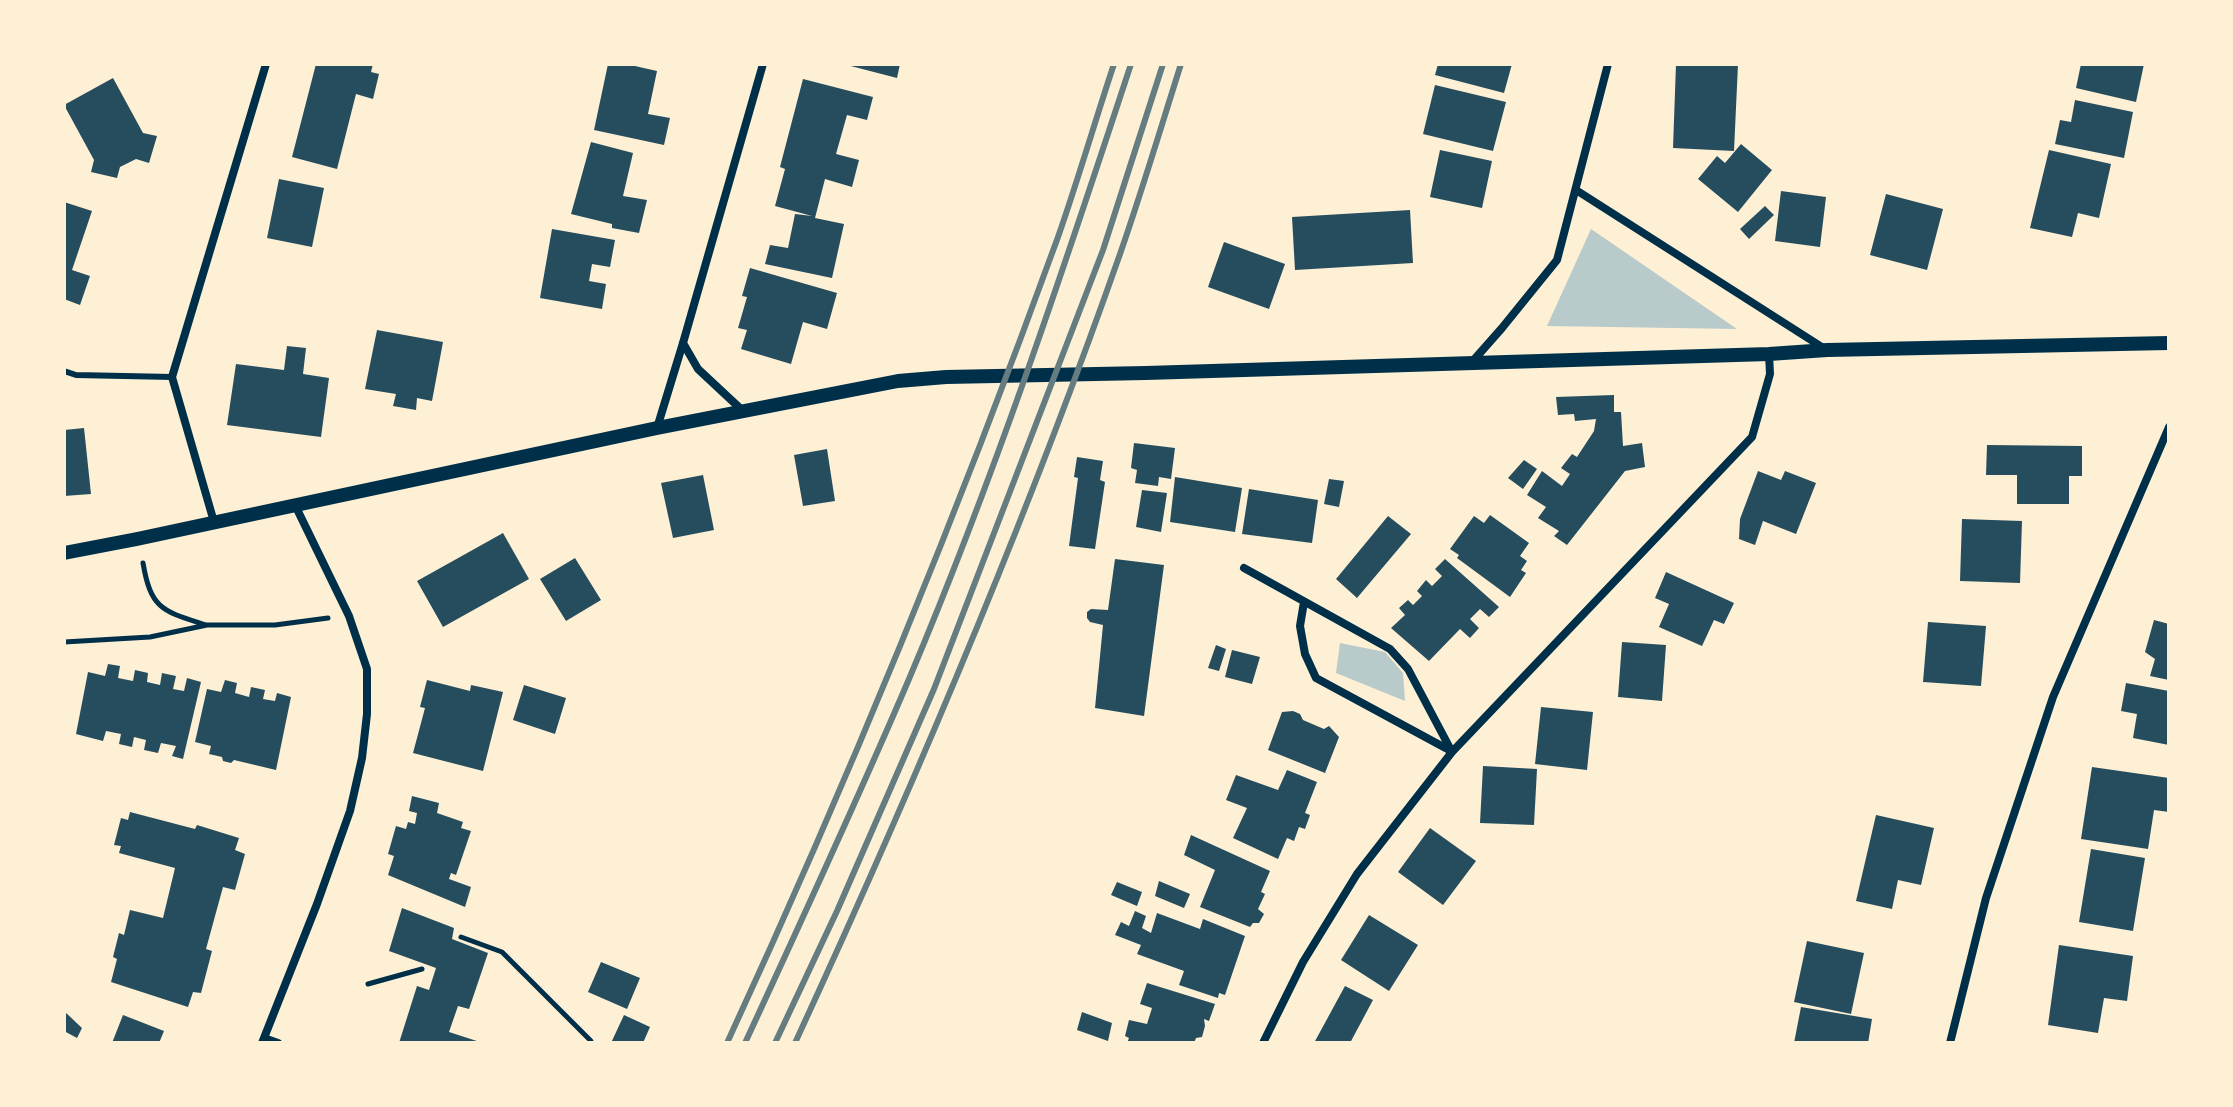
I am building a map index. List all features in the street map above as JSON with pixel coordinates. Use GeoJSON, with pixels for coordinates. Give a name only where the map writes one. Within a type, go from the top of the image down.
{"type":"FeatureCollection","features":[{"type":"Feature","properties":{"kind":"street"},"geometry":{"type":"LineString","coordinates":[[214,522],[172,377],[266,64]]}},
{"type":"Feature","properties":{"kind":"street"},"geometry":{"type":"LineString","coordinates":[[657,428],[763,64]]}},
{"type":"Feature","properties":{"kind":"street"},"geometry":{"type":"LineString","coordinates":[[1471,363],[1557,260],[1608,64]]}},
{"type":"Feature","properties":{"kind":"street"},"geometry":{"type":"LineString","coordinates":[[1576,190],[1827,350]]}},
{"type":"Feature","properties":{"kind":"street"},"geometry":{"type":"LineString","coordinates":[[683,343],[698,369],[743,412]]}},
{"type":"Feature","properties":{"kind":"street"},"geometry":{"type":"LineString","coordinates":[[64,553],[657,428],[898,381],[1827,350],[2169,343]]}},
{"type":"Feature","properties":{"kind":"street"},"geometry":{"type":"LineString","coordinates":[[1263,1043],[1303,962],[1357,874],[1452,752],[1752,437],[1770,374],[1769,354]]}},
{"type":"Feature","properties":{"kind":"street"},"geometry":{"type":"LineString","coordinates":[[1950,1043],[1986,898],[2053,697],[2169,427]]}},
{"type":"Feature","properties":{"kind":"street"},"geometry":{"type":"LineString","coordinates":[[278,1043],[263,1040],[350,811],[362,758],[367,714],[367,669],[349,616],[295,505]]}},
{"type":"Feature","properties":{"kind":"street"},"geometry":{"type":"LineString","coordinates":[[1244,568],[1390,649],[1408,669],[1452,752]]}},
{"type":"Feature","properties":{"kind":"street"},"geometry":{"type":"LineString","coordinates":[[1304,602],[1300,626],[1305,654],[1316,678],[1452,752]]}},
{"type":"Feature","properties":{"kind":"lane"},"geometry":{"type":"LineString","coordinates":[[64,371],[76,375],[172,377]]}},
{"type":"Feature","properties":{"kind":"path"},"geometry":{"type":"LineString","coordinates":[[143,562],[147,586],[161,609],[207,625]]}},
{"type":"Feature","properties":{"kind":"path"},"geometry":{"type":"LineString","coordinates":[[64,642],[150,637],[207,625],[275,625],[349,616]]}},
{"type":"Feature","properties":{"kind":"path"},"geometry":{"type":"LineString","coordinates":[[461,937],[502,952],[591,1041]]}},
{"type":"Feature","properties":{"kind":"path"},"geometry":{"type":"LineString","coordinates":[[368,984],[422,969]]}},
{"type":"Feature","properties":{"kind":"shaded area"},"geometry":{"type":"Polygon","coordinates":[[[1591,229],[1737,329],[1547,326],[1591,229]]]}},
{"type":"Feature","properties":{"kind":"shaded area"},"geometry":{"type":"Polygon","coordinates":[[[1340,643],[1385,652],[1403,673],[1405,701],[1336,673],[1340,643]]]}},
{"type":"Feature","properties":{"kind":"building"},"geometry":{"type":"Polygon","coordinates":[[[316,64],[373,64],[371,72],[379,74],[373,99],[356,94],[337,169],[292,157],[316,64]]]}},
{"type":"Feature","properties":{"kind":"building"},"geometry":{"type":"Polygon","coordinates":[[[608,64],[626,64],[657,71],[648,114],[670,118],[664,145],[594,130],[608,64]]]}},
{"type":"Feature","properties":{"kind":"building"},"geometry":{"type":"Polygon","coordinates":[[[843,64],[900,64],[897,78],[843,64]]]}},
{"type":"Feature","properties":{"kind":"building"},"geometry":{"type":"Polygon","coordinates":[[[1438,64],[1512,64],[1504,93],[1435,75],[1438,64]]]}},
{"type":"Feature","properties":{"kind":"building"},"geometry":{"type":"Polygon","coordinates":[[[1676,64],[1738,64],[1734,151],[1673,148],[1676,64]]]}},
{"type":"Feature","properties":{"kind":"building"},"geometry":{"type":"Polygon","coordinates":[[[2081,64],[2144,64],[2136,102],[2076,88],[2081,64]]]}},
{"type":"Feature","properties":{"kind":"building"},"geometry":{"type":"Polygon","coordinates":[[[113,78],[143,133],[157,136],[149,163],[136,159],[120,167],[117,178],[91,172],[94,160],[64,105],[113,78]]]}},
{"type":"Feature","properties":{"kind":"building"},"geometry":{"type":"Polygon","coordinates":[[[803,79],[873,97],[867,120],[847,115],[836,154],[859,160],[852,187],[825,179],[815,218],[844,224],[832,278],[765,264],[770,245],[788,248],[795,214],[812,216],[775,206],[785,169],[780,167],[803,79]]]}},
{"type":"Feature","properties":{"kind":"building"},"geometry":{"type":"Polygon","coordinates":[[[1435,85],[1506,102],[1493,151],[1423,134],[1435,85]]]}},
{"type":"Feature","properties":{"kind":"building"},"geometry":{"type":"Polygon","coordinates":[[[2075,100],[2133,112],[2124,158],[2055,144],[2060,120],[2071,122],[2075,100]]]}},
{"type":"Feature","properties":{"kind":"building"},"geometry":{"type":"Polygon","coordinates":[[[591,142],[633,153],[623,196],[647,200],[639,233],[612,228],[612,224],[571,214],[591,142]]]}},
{"type":"Feature","properties":{"kind":"building"},"geometry":{"type":"Polygon","coordinates":[[[1741,144],[1772,170],[1738,212],[1698,179],[1717,156],[1725,163],[1741,144]]]}},
{"type":"Feature","properties":{"kind":"building"},"geometry":{"type":"Polygon","coordinates":[[[1440,150],[1492,161],[1482,208],[1430,197],[1440,150]]]}},
{"type":"Feature","properties":{"kind":"building"},"geometry":{"type":"Polygon","coordinates":[[[2049,150],[2111,164],[2099,218],[2078,213],[2072,237],[2030,228],[2049,150]]]}},
{"type":"Feature","properties":{"kind":"building"},"geometry":{"type":"Polygon","coordinates":[[[279,179],[324,188],[312,247],[267,238],[279,179]]]}},
{"type":"Feature","properties":{"kind":"building"},"geometry":{"type":"Polygon","coordinates":[[[1781,191],[1826,197],[1820,247],[1775,241],[1781,191]]]}},
{"type":"Feature","properties":{"kind":"building"},"geometry":{"type":"Polygon","coordinates":[[[1886,194],[1943,209],[1927,270],[1870,255],[1886,194]]]}},
{"type":"Feature","properties":{"kind":"building"},"geometry":{"type":"Polygon","coordinates":[[[64,202],[92,211],[72,270],[90,276],[80,305],[64,299],[64,202]]]}},
{"type":"Feature","properties":{"kind":"building"},"geometry":{"type":"Polygon","coordinates":[[[1765,206],[1774,215],[1749,239],[1740,229],[1765,206]]]}},
{"type":"Feature","properties":{"kind":"building"},"geometry":{"type":"Polygon","coordinates":[[[1410,210],[1413,263],[1295,270],[1292,217],[1410,210]]]}},
{"type":"Feature","properties":{"kind":"building"},"geometry":{"type":"Polygon","coordinates":[[[552,229],[615,240],[610,267],[592,264],[589,281],[606,284],[602,309],[540,298],[552,229]]]}},
{"type":"Feature","properties":{"kind":"building"},"geometry":{"type":"Polygon","coordinates":[[[1224,242],[1285,264],[1269,309],[1208,287],[1224,242]]]}},
{"type":"Feature","properties":{"kind":"building"},"geometry":{"type":"Polygon","coordinates":[[[750,268],[837,293],[827,329],[803,322],[791,364],[741,349],[747,330],[738,328],[747,297],[742,296],[750,268]]]}},
{"type":"Feature","properties":{"kind":"building"},"geometry":{"type":"Polygon","coordinates":[[[377,330],[443,342],[432,401],[417,398],[416,410],[393,406],[396,394],[365,389],[377,330]]]}},
{"type":"Feature","properties":{"kind":"building"},"geometry":{"type":"Polygon","coordinates":[[[287,346],[306,348],[303,374],[329,378],[321,437],[227,425],[236,364],[284,370],[287,346]]]}},
{"type":"Feature","properties":{"kind":"building"},"geometry":{"type":"Polygon","coordinates":[[[1614,395],[1614,412],[1621,412],[1623,446],[1642,443],[1645,467],[1625,471],[1567,545],[1554,536],[1559,531],[1538,518],[1546,507],[1527,495],[1542,471],[1562,486],[1570,474],[1561,468],[1572,454],[1577,457],[1594,431],[1596,419],[1575,421],[1574,414],[1558,415],[1556,397],[1614,395]]]}},
{"type":"Feature","properties":{"kind":"building"},"geometry":{"type":"Polygon","coordinates":[[[84,428],[91,494],[64,496],[64,430],[84,428]]]}},
{"type":"Feature","properties":{"kind":"building"},"geometry":{"type":"Polygon","coordinates":[[[1134,443],[1175,448],[1171,479],[1159,477],[1158,486],[1135,483],[1137,470],[1131,468],[1134,443]]]}},
{"type":"Feature","properties":{"kind":"building"},"geometry":{"type":"Polygon","coordinates":[[[1987,445],[2082,446],[2082,476],[2069,476],[2069,504],[2017,504],[2017,475],[1986,475],[1987,445]]]}},
{"type":"Feature","properties":{"kind":"building"},"geometry":{"type":"Polygon","coordinates":[[[827,449],[835,501],[803,506],[794,455],[827,449]]]}},
{"type":"Feature","properties":{"kind":"building"},"geometry":{"type":"Polygon","coordinates":[[[1077,457],[1103,461],[1100,480],[1105,482],[1095,549],[1069,546],[1078,478],[1074,477],[1077,457]]]}},
{"type":"Feature","properties":{"kind":"building"},"geometry":{"type":"Polygon","coordinates":[[[1524,460],[1537,469],[1523,489],[1508,478],[1524,460]]]}},
{"type":"Feature","properties":{"kind":"building"},"geometry":{"type":"Polygon","coordinates":[[[1758,471],[1781,480],[1785,471],[1816,483],[1796,534],[1763,521],[1755,545],[1739,539],[1740,519],[1758,471]]]}},
{"type":"Feature","properties":{"kind":"building"},"geometry":{"type":"Polygon","coordinates":[[[703,475],[714,530],[673,538],[661,483],[703,475]]]}},
{"type":"Feature","properties":{"kind":"building"},"geometry":{"type":"Polygon","coordinates":[[[1175,477],[1242,488],[1235,532],[1170,522],[1175,477]]]}},
{"type":"Feature","properties":{"kind":"building"},"geometry":{"type":"Polygon","coordinates":[[[1329,479],[1344,481],[1339,507],[1324,504],[1329,479]]]}},
{"type":"Feature","properties":{"kind":"building"},"geometry":{"type":"Polygon","coordinates":[[[1249,489],[1318,500],[1312,543],[1242,534],[1249,489]]]}},
{"type":"Feature","properties":{"kind":"building"},"geometry":{"type":"Polygon","coordinates":[[[1142,490],[1167,493],[1161,532],[1136,527],[1142,490]]]}},
{"type":"Feature","properties":{"kind":"building"},"geometry":{"type":"Polygon","coordinates":[[[1490,515],[1529,543],[1520,556],[1527,561],[1521,570],[1526,573],[1510,597],[1457,558],[1459,555],[1450,549],[1474,516],[1484,523],[1490,515]]]}},
{"type":"Feature","properties":{"kind":"building"},"geometry":{"type":"Polygon","coordinates":[[[1388,516],[1411,534],[1357,598],[1336,579],[1388,516]]]}},
{"type":"Feature","properties":{"kind":"building"},"geometry":{"type":"Polygon","coordinates":[[[1962,519],[2022,521],[2020,583],[1960,581],[1962,519]]]}},
{"type":"Feature","properties":{"kind":"building"},"geometry":{"type":"Polygon","coordinates":[[[503,533],[529,579],[443,627],[417,581],[503,533]]]}},
{"type":"Feature","properties":{"kind":"building"},"geometry":{"type":"Polygon","coordinates":[[[575,558],[601,600],[566,621],[540,579],[575,558]]]}},
{"type":"Feature","properties":{"kind":"building"},"geometry":{"type":"Polygon","coordinates":[[[1115,559],[1164,565],[1144,716],[1095,708],[1103,625],[1090,622],[1087,612],[1091,609],[1108,610],[1115,559]]]}},
{"type":"Feature","properties":{"kind":"building"},"geometry":{"type":"Polygon","coordinates":[[[1445,559],[1499,607],[1489,617],[1480,609],[1470,619],[1479,628],[1470,638],[1460,629],[1429,661],[1391,628],[1405,615],[1399,608],[1408,600],[1413,605],[1422,596],[1417,591],[1426,580],[1432,586],[1442,576],[1435,569],[1445,559]]]}},
{"type":"Feature","properties":{"kind":"building"},"geometry":{"type":"Polygon","coordinates":[[[1666,572],[1734,603],[1724,624],[1714,620],[1702,646],[1659,627],[1669,604],[1655,598],[1666,572]]]}},
{"type":"Feature","properties":{"kind":"building"},"geometry":{"type":"Polygon","coordinates":[[[2154,620],[2169,624],[2169,680],[2150,676],[2155,659],[2145,652],[2154,620]]]}},
{"type":"Feature","properties":{"kind":"building"},"geometry":{"type":"Polygon","coordinates":[[[1928,622],[1986,626],[1981,686],[1923,682],[1928,622]]]}},
{"type":"Feature","properties":{"kind":"building"},"geometry":{"type":"Polygon","coordinates":[[[1622,642],[1666,645],[1662,701],[1618,697],[1622,642]]]}},
{"type":"Feature","properties":{"kind":"building"},"geometry":{"type":"Polygon","coordinates":[[[1216,645],[1226,649],[1219,671],[1208,668],[1216,645]]]}},
{"type":"Feature","properties":{"kind":"building"},"geometry":{"type":"Polygon","coordinates":[[[1232,650],[1260,657],[1252,684],[1225,677],[1232,650]]]}},
{"type":"Feature","properties":{"kind":"building"},"geometry":{"type":"Polygon","coordinates":[[[108,664],[120,666],[118,678],[133,681],[135,670],[148,673],[147,682],[160,685],[162,673],[176,676],[173,689],[184,691],[187,678],[201,682],[183,759],[172,756],[176,746],[161,743],[158,753],[144,750],[146,740],[134,737],[132,747],[119,744],[121,734],[106,731],[103,741],[76,734],[88,672],[105,676],[108,664]]]}},
{"type":"Feature","properties":{"kind":"building"},"geometry":{"type":"Polygon","coordinates":[[[225,680],[237,683],[235,693],[249,697],[251,687],[265,690],[263,699],[275,701],[277,693],[291,697],[276,770],[234,760],[231,763],[223,761],[222,757],[209,754],[211,746],[195,742],[207,689],[221,692],[225,680]]]}},
{"type":"Feature","properties":{"kind":"building"},"geometry":{"type":"Polygon","coordinates":[[[427,680],[470,691],[471,685],[503,692],[483,771],[413,753],[425,708],[420,707],[427,680]]]}},
{"type":"Feature","properties":{"kind":"building"},"geometry":{"type":"Polygon","coordinates":[[[2126,683],[2169,691],[2169,745],[2133,738],[2137,714],[2121,711],[2126,683]]]}},
{"type":"Feature","properties":{"kind":"building"},"geometry":{"type":"Polygon","coordinates":[[[524,685],[566,698],[555,734],[513,720],[524,685]]]}},
{"type":"Feature","properties":{"kind":"building"},"geometry":{"type":"Polygon","coordinates":[[[1541,707],[1593,712],[1587,770],[1535,764],[1541,707]]]}},
{"type":"Feature","properties":{"kind":"building"},"geometry":{"type":"Polygon","coordinates":[[[1282,712],[1300,714],[1303,720],[1324,729],[1329,726],[1339,737],[1325,773],[1268,750],[1282,712]]]}},
{"type":"Feature","properties":{"kind":"building"},"geometry":{"type":"Polygon","coordinates":[[[1483,766],[1537,769],[1534,825],[1480,823],[1483,766]]]}},
{"type":"Feature","properties":{"kind":"building"},"geometry":{"type":"Polygon","coordinates":[[[2092,767],[2169,778],[2169,812],[2154,810],[2148,849],[2081,839],[2092,767]]]}},
{"type":"Feature","properties":{"kind":"building"},"geometry":{"type":"Polygon","coordinates":[[[1287,770],[1317,782],[1305,813],[1310,815],[1305,829],[1299,827],[1294,841],[1287,838],[1278,859],[1233,838],[1247,808],[1226,800],[1236,775],[1278,790],[1287,770]]]}},
{"type":"Feature","properties":{"kind":"building"},"geometry":{"type":"Polygon","coordinates":[[[412,796],[439,803],[437,813],[463,822],[461,828],[471,831],[456,875],[451,873],[449,879],[471,887],[465,907],[388,875],[394,856],[388,854],[396,826],[406,829],[408,822],[415,824],[417,813],[409,811],[412,796]]]}},
{"type":"Feature","properties":{"kind":"building"},"geometry":{"type":"Polygon","coordinates":[[[130,812],[195,829],[197,825],[239,838],[235,850],[245,854],[235,890],[223,887],[206,949],[212,951],[201,993],[193,992],[188,1007],[111,982],[119,933],[124,935],[130,910],[163,918],[175,868],[119,853],[121,846],[114,845],[121,818],[128,820],[130,812]]]}},
{"type":"Feature","properties":{"kind":"building"},"geometry":{"type":"Polygon","coordinates":[[[1876,815],[1934,828],[1921,885],[1898,880],[1892,909],[1856,901],[1876,815]]]}},
{"type":"Feature","properties":{"kind":"building"},"geometry":{"type":"Polygon","coordinates":[[[1430,828],[1476,861],[1443,905],[1398,872],[1430,828]]]}},
{"type":"Feature","properties":{"kind":"building"},"geometry":{"type":"Polygon","coordinates":[[[1191,835],[1270,871],[1261,892],[1265,894],[1258,909],[1264,914],[1259,923],[1253,923],[1250,927],[1200,907],[1215,870],[1184,855],[1191,835]]]}},
{"type":"Feature","properties":{"kind":"building"},"geometry":{"type":"Polygon","coordinates":[[[2091,849],[2145,858],[2133,931],[2079,922],[2091,849]]]}},
{"type":"Feature","properties":{"kind":"building"},"geometry":{"type":"Polygon","coordinates":[[[1159,881],[1190,894],[1184,908],[1155,896],[1159,881]]]}},
{"type":"Feature","properties":{"kind":"building"},"geometry":{"type":"Polygon","coordinates":[[[1117,882],[1142,892],[1137,906],[1111,895],[1117,882]]]}},
{"type":"Feature","properties":{"kind":"building"},"geometry":{"type":"Polygon","coordinates":[[[402,908],[454,928],[452,939],[488,953],[469,1009],[458,1006],[449,1032],[483,1043],[399,1043],[417,986],[429,990],[436,968],[389,951],[402,908]]]}},
{"type":"Feature","properties":{"kind":"building"},"geometry":{"type":"Polygon","coordinates":[[[1135,911],[1146,916],[1142,928],[1151,933],[1157,913],[1200,929],[1203,919],[1245,936],[1225,995],[1219,993],[1218,998],[1179,985],[1184,971],[1137,954],[1141,945],[1115,935],[1121,922],[1129,926],[1135,911]]]}},
{"type":"Feature","properties":{"kind":"building"},"geometry":{"type":"Polygon","coordinates":[[[1369,915],[1418,945],[1389,991],[1341,960],[1369,915]]]}},
{"type":"Feature","properties":{"kind":"building"},"geometry":{"type":"Polygon","coordinates":[[[1807,941],[1864,953],[1851,1014],[1794,1002],[1807,941]]]}},
{"type":"Feature","properties":{"kind":"building"},"geometry":{"type":"Polygon","coordinates":[[[2059,945],[2133,956],[2127,1001],[2104,998],[2098,1033],[2048,1025],[2059,945]]]}},
{"type":"Feature","properties":{"kind":"building"},"geometry":{"type":"Polygon","coordinates":[[[601,962],[640,978],[627,1009],[588,992],[601,962]]]}},
{"type":"Feature","properties":{"kind":"building"},"geometry":{"type":"Polygon","coordinates":[[[1147,983],[1215,1004],[1209,1021],[1204,1019],[1202,1037],[1196,1038],[1194,1043],[1127,1043],[1129,1038],[1125,1036],[1129,1020],[1147,1024],[1152,1008],[1140,1004],[1147,983]]]}},
{"type":"Feature","properties":{"kind":"building"},"geometry":{"type":"Polygon","coordinates":[[[1345,986],[1373,1000],[1350,1043],[1314,1043],[1345,986]]]}},
{"type":"Feature","properties":{"kind":"building"},"geometry":{"type":"Polygon","coordinates":[[[1801,1007],[1872,1019],[1868,1043],[1794,1043],[1801,1007]]]}},
{"type":"Feature","properties":{"kind":"building"},"geometry":{"type":"Polygon","coordinates":[[[64,1011],[82,1028],[77,1038],[64,1031],[64,1011]]]}},
{"type":"Feature","properties":{"kind":"building"},"geometry":{"type":"Polygon","coordinates":[[[1082,1012],[1112,1023],[1108,1041],[1077,1030],[1082,1012]]]}},
{"type":"Feature","properties":{"kind":"building"},"geometry":{"type":"Polygon","coordinates":[[[123,1015],[164,1031],[159,1043],[112,1043],[123,1015]]]}},
{"type":"Feature","properties":{"kind":"building"},"geometry":{"type":"Polygon","coordinates":[[[624,1015],[650,1027],[643,1043],[611,1043],[624,1015]]]}},
{"type":"Feature","properties":{"kind":"railway"},"geometry":{"type":"LineString","coordinates":[[727,1043],[859,744],[982,441],[1058,237],[1114,64]]}},
{"type":"Feature","properties":{"kind":"railway"},"geometry":{"type":"LineString","coordinates":[[745,1043],[909,679],[970,527],[1080,219],[1131,64]]}},
{"type":"Feature","properties":{"kind":"railway"},"geometry":{"type":"LineString","coordinates":[[775,1043],[837,911],[934,689],[1103,250],[1163,64]]}},
{"type":"Feature","properties":{"kind":"railway"},"geometry":{"type":"LineString","coordinates":[[795,1043],[883,849],[1007,553],[1120,254],[1181,64]]}}]}
